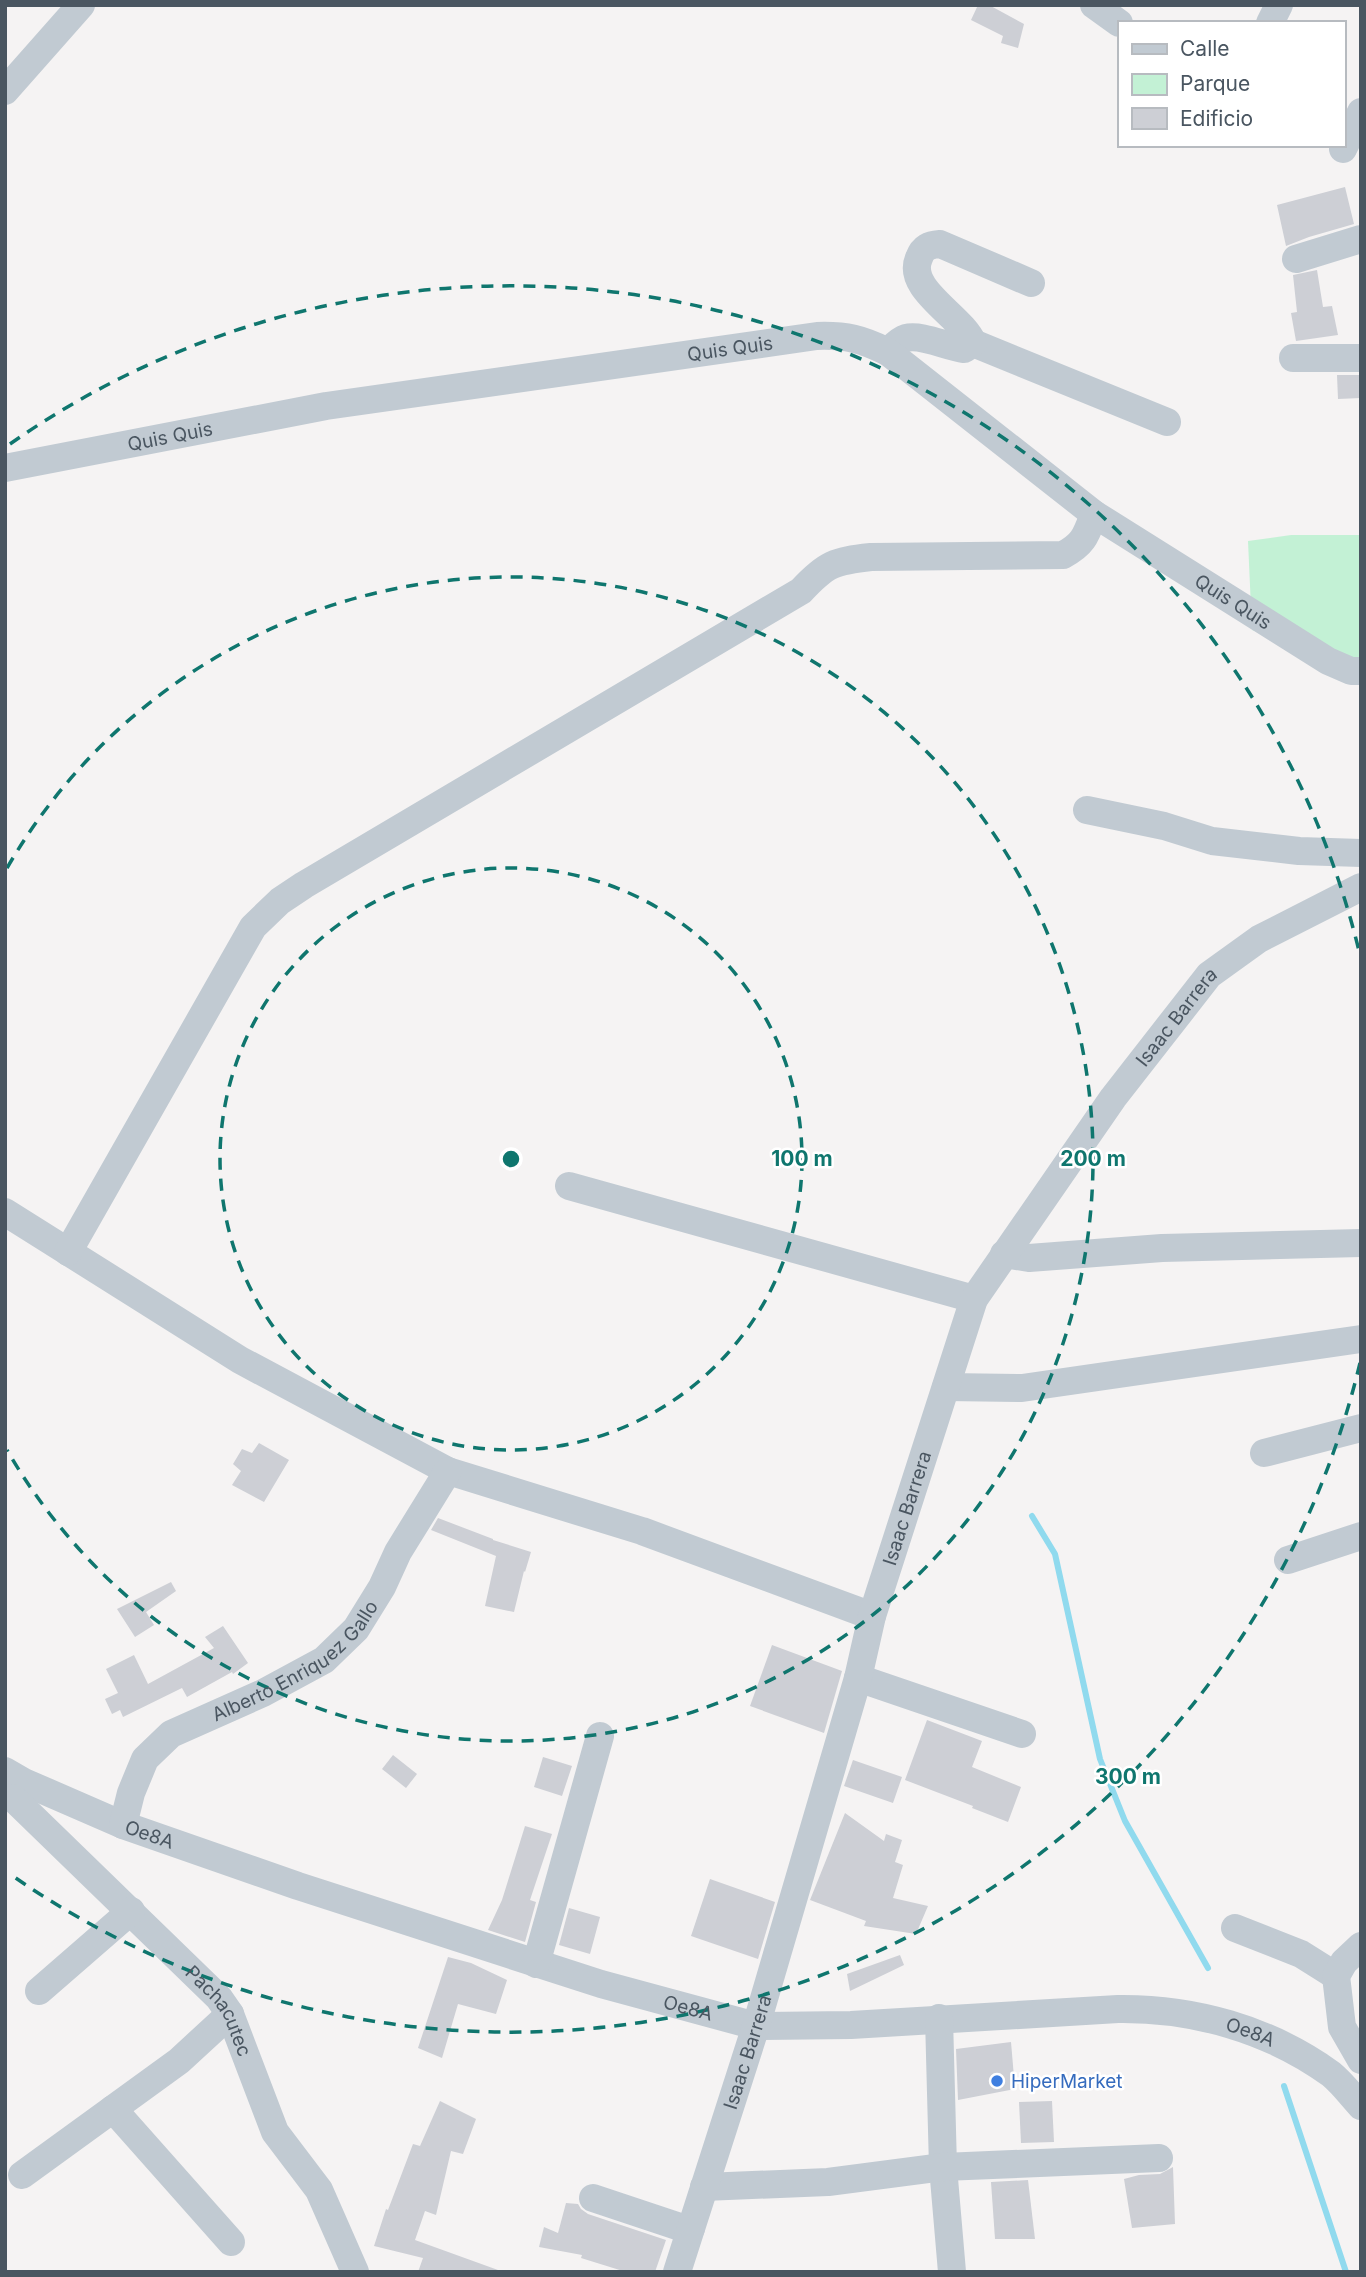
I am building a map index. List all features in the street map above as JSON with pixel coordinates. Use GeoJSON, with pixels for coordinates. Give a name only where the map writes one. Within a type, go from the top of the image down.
{"type":"FeatureCollection","features":[{"type":"Feature","properties":{"kind":"street"},"geometry":{"type":"LineString","coordinates":[[5,90],[81,5]]}},
{"type":"Feature","properties":{"kind":"street"},"geometry":{"type":"LineString","coordinates":[[1094,5],[1118,22]]}},
{"type":"Feature","properties":{"kind":"street"},"geometry":{"type":"LineString","coordinates":[[1271,21],[1279,5]]}},
{"type":"Feature","properties":{"kind":"street"},"geometry":{"type":"LineString","coordinates":[[1345,145],[1361,112]]}},
{"type":"Feature","properties":{"kind":"street"},"geometry":{"type":"LineString","coordinates":[[1296,259],[1361,239]]}},
{"type":"Feature","properties":{"kind":"street"},"geometry":{"type":"LineString","coordinates":[[1031,284],[940,244],[929,245],[922,250],[915,266],[925,290],[967,332],[972,342],[1167,422]]}},
{"type":"Feature","properties":{"kind":"street","name":"Quis Quis"},"geometry":{"type":"LineString","coordinates":[[5,468],[326,406],[817,336],[840,335],[865,341],[888,352],[1094,514],[1328,661],[1351,671],[1361,671]]}},
{"type":"Feature","properties":{"kind":"street"},"geometry":{"type":"LineString","coordinates":[[888,352],[907,337],[964,349],[972,342]]}},
{"type":"Feature","properties":{"kind":"street"},"geometry":{"type":"LineString","coordinates":[[1293,358],[1361,358]]}},
{"type":"Feature","properties":{"kind":"street"},"geometry":{"type":"LineString","coordinates":[[68,1252],[253,927],[279,901],[800,591],[828,565],[848,559],[871,557],[1063,555],[1083,541],[1094,514]]}},
{"type":"Feature","properties":{"kind":"street"},"geometry":{"type":"LineString","coordinates":[[1087,810],[1164,826],[1212,841],[1299,851],[1361,853]]}},
{"type":"Feature","properties":{"kind":"street","name":"Isaac Barrera"},"geometry":{"type":"LineString","coordinates":[[677,2272],[755,2026],[858,1678],[872,1616],[974,1299],[1113,1098],[1209,975],[1259,939],[1361,887]]}},
{"type":"Feature","properties":{"kind":"street"},"geometry":{"type":"LineString","coordinates":[[569,1186],[974,1299]]}},
{"type":"Feature","properties":{"kind":"street"},"geometry":{"type":"LineString","coordinates":[[5,1212],[240,1360],[448,1471],[642,1531],[872,1616]]}},
{"type":"Feature","properties":{"kind":"street"},"geometry":{"type":"LineString","coordinates":[[1004,1254],[1028,1258],[1162,1248],[1361,1243]]}},
{"type":"Feature","properties":{"kind":"street"},"geometry":{"type":"LineString","coordinates":[[946,1387],[1021,1388],[1361,1339]]}},
{"type":"Feature","properties":{"kind":"street"},"geometry":{"type":"LineString","coordinates":[[1264,1453],[1361,1428]]}},
{"type":"Feature","properties":{"kind":"street","name":"Alberto Enriquez Gallo"},"geometry":{"type":"LineString","coordinates":[[123,1825],[131,1793],[145,1759],[171,1734],[263,1693],[324,1660],[356,1629],[382,1587],[398,1552],[448,1471]]}},
{"type":"Feature","properties":{"kind":"street"},"geometry":{"type":"LineString","coordinates":[[1288,1560],[1361,1536]]}},
{"type":"Feature","properties":{"kind":"street"},"geometry":{"type":"LineString","coordinates":[[858,1678],[1021,1734]]}},
{"type":"Feature","properties":{"kind":"street"},"geometry":{"type":"LineString","coordinates":[[536,1964],[600,1736]]}},
{"type":"Feature","properties":{"kind":"street","name":"Oe8A"},"geometry":{"type":"LineString","coordinates":[[12,1787],[298,1886],[536,1964],[755,2026],[838,2026],[939,2018],[1148,2008],[1180,2012],[1257,2034],[1281,2045],[1333,2076],[1361,2106]]}},
{"type":"Feature","properties":{"kind":"street","name":"Pachacutec"},"geometry":{"type":"LineString","coordinates":[[12,1787],[131,1912],[219,1998],[230,2014],[275,2132],[319,2190],[355,2272]]}},
{"type":"Feature","properties":{"kind":"street"},"geometry":{"type":"LineString","coordinates":[[39,1991],[131,1912]]}},
{"type":"Feature","properties":{"kind":"street"},"geometry":{"type":"LineString","coordinates":[[1235,1928],[1301,1954],[1336,1976]]}},
{"type":"Feature","properties":{"kind":"street"},"geometry":{"type":"LineString","coordinates":[[1361,1946],[1344,1962],[1336,1976],[1342,2027],[1361,2060]]}},
{"type":"Feature","properties":{"kind":"street"},"geometry":{"type":"LineString","coordinates":[[22,2175],[179,2061],[230,2014]]}},
{"type":"Feature","properties":{"kind":"street"},"geometry":{"type":"LineString","coordinates":[[939,2018],[943,2167],[952,2272]]}},
{"type":"Feature","properties":{"kind":"street"},"geometry":{"type":"LineString","coordinates":[[113,2109],[231,2242]]}},
{"type":"Feature","properties":{"kind":"street"},"geometry":{"type":"LineString","coordinates":[[704,2187],[828,2182],[943,2167],[1159,2158]]}},
{"type":"Feature","properties":{"kind":"street"},"geometry":{"type":"LineString","coordinates":[[593,2198],[680,2227],[691,2228]]}},
{"type":"Feature","properties":{"kind":"green space"},"geometry":{"type":"Polygon","coordinates":[[[1291,535],[1361,535],[1361,669],[1252,630],[1248,541],[1291,535]]]}},
{"type":"Feature","properties":{"kind":"building"},"geometry":{"type":"Polygon","coordinates":[[[978,5],[989,5],[1024,24],[1018,48],[1001,43],[1003,36],[971,20],[978,5]]]}},
{"type":"Feature","properties":{"kind":"building"},"geometry":{"type":"Polygon","coordinates":[[[1345,187],[1354,224],[1286,246],[1277,205],[1345,187]]]}},
{"type":"Feature","properties":{"kind":"building"},"geometry":{"type":"Polygon","coordinates":[[[1317,270],[1323,307],[1332,306],[1338,335],[1296,341],[1291,313],[1297,312],[1293,275],[1317,270]]]}},
{"type":"Feature","properties":{"kind":"building"},"geometry":{"type":"Polygon","coordinates":[[[1337,375],[1361,375],[1361,398],[1338,399],[1337,375]]]}},
{"type":"Feature","properties":{"kind":"building"},"geometry":{"type":"Polygon","coordinates":[[[259,1443],[289,1460],[264,1502],[232,1485],[241,1471],[233,1464],[242,1449],[252,1453],[259,1443]]]}},
{"type":"Feature","properties":{"kind":"building"},"geometry":{"type":"Polygon","coordinates":[[[438,1518],[531,1552],[514,1612],[485,1606],[496,1556],[431,1530],[438,1518]]]}},
{"type":"Feature","properties":{"kind":"building"},"geometry":{"type":"Polygon","coordinates":[[[171,1582],[176,1591],[146,1612],[154,1625],[135,1637],[117,1609],[171,1582]]]}},
{"type":"Feature","properties":{"kind":"building"},"geometry":{"type":"Polygon","coordinates":[[[223,1626],[248,1663],[233,1674],[232,1672],[187,1697],[182,1688],[123,1717],[120,1710],[112,1714],[105,1699],[118,1693],[106,1669],[134,1655],[148,1684],[214,1648],[205,1637],[223,1626]]]}},
{"type":"Feature","properties":{"kind":"building"},"geometry":{"type":"Polygon","coordinates":[[[772,1645],[842,1671],[824,1733],[750,1706],[772,1645]]]}},
{"type":"Feature","properties":{"kind":"building"},"geometry":{"type":"Polygon","coordinates":[[[927,1720],[982,1741],[972,1767],[1021,1787],[1008,1822],[905,1780],[927,1720]]]}},
{"type":"Feature","properties":{"kind":"building"},"geometry":{"type":"Polygon","coordinates":[[[393,1755],[417,1774],[406,1788],[382,1769],[393,1755]]]}},
{"type":"Feature","properties":{"kind":"building"},"geometry":{"type":"Polygon","coordinates":[[[543,1757],[572,1766],[562,1796],[534,1787],[543,1757]]]}},
{"type":"Feature","properties":{"kind":"building"},"geometry":{"type":"Polygon","coordinates":[[[853,1760],[902,1777],[893,1803],[844,1786],[853,1760]]]}},
{"type":"Feature","properties":{"kind":"building"},"geometry":{"type":"Polygon","coordinates":[[[845,1813],[884,1841],[886,1834],[902,1840],[895,1862],[903,1865],[893,1898],[928,1906],[916,1934],[864,1926],[866,1921],[810,1900],[845,1813]]]}},
{"type":"Feature","properties":{"kind":"building"},"geometry":{"type":"Polygon","coordinates":[[[525,1826],[552,1834],[530,1900],[536,1902],[525,1942],[488,1930],[502,1900],[525,1826]]]}},
{"type":"Feature","properties":{"kind":"building"},"geometry":{"type":"Polygon","coordinates":[[[710,1879],[775,1902],[758,1959],[691,1936],[710,1879]]]}},
{"type":"Feature","properties":{"kind":"building"},"geometry":{"type":"Polygon","coordinates":[[[569,1908],[600,1917],[590,1954],[559,1945],[569,1908]]]}},
{"type":"Feature","properties":{"kind":"building"},"geometry":{"type":"Polygon","coordinates":[[[900,1955],[904,1965],[850,1991],[847,1974],[900,1955]]]}},
{"type":"Feature","properties":{"kind":"building"},"geometry":{"type":"Polygon","coordinates":[[[448,1957],[471,1963],[507,1980],[496,2014],[458,2004],[442,2058],[418,2048],[448,1957]]]}},
{"type":"Feature","properties":{"kind":"building"},"geometry":{"type":"Polygon","coordinates":[[[1011,2042],[1015,2089],[958,2100],[956,2049],[1011,2042]]]}},
{"type":"Feature","properties":{"kind":"building"},"geometry":{"type":"Polygon","coordinates":[[[440,2101],[476,2119],[463,2154],[451,2151],[436,2215],[425,2211],[415,2240],[498,2272],[418,2272],[423,2258],[374,2246],[413,2144],[420,2146],[440,2101]]]}},
{"type":"Feature","properties":{"kind":"building"},"geometry":{"type":"Polygon","coordinates":[[[1052,2101],[1054,2142],[1021,2143],[1019,2102],[1052,2101]]]}},
{"type":"Feature","properties":{"kind":"building"},"geometry":{"type":"Polygon","coordinates":[[[1173,2167],[1175,2224],[1132,2228],[1124,2179],[1160,2174],[1173,2167]]]}},
{"type":"Feature","properties":{"kind":"building"},"geometry":{"type":"Polygon","coordinates":[[[1028,2180],[1035,2239],[995,2239],[991,2182],[1028,2180]]]}},
{"type":"Feature","properties":{"kind":"building"},"geometry":{"type":"Polygon","coordinates":[[[566,2203],[578,2204],[588,2214],[666,2240],[655,2272],[626,2272],[581,2258],[582,2255],[539,2247],[544,2227],[558,2233],[566,2203]]]}},
{"type":"Feature","properties":{"kind":"waterway"},"geometry":{"type":"LineString","coordinates":[[1032,1516],[1055,1554],[1100,1759],[1125,1821],[1208,1968]]}},
{"type":"Feature","properties":{"kind":"waterway"},"geometry":{"type":"LineString","coordinates":[[1284,2086],[1346,2272]]}},
{"type":"Feature","properties":{"kind":"place","name":"HiperMarket"},"geometry":{"type":"Point","coordinates":[997,2081]}}]}
